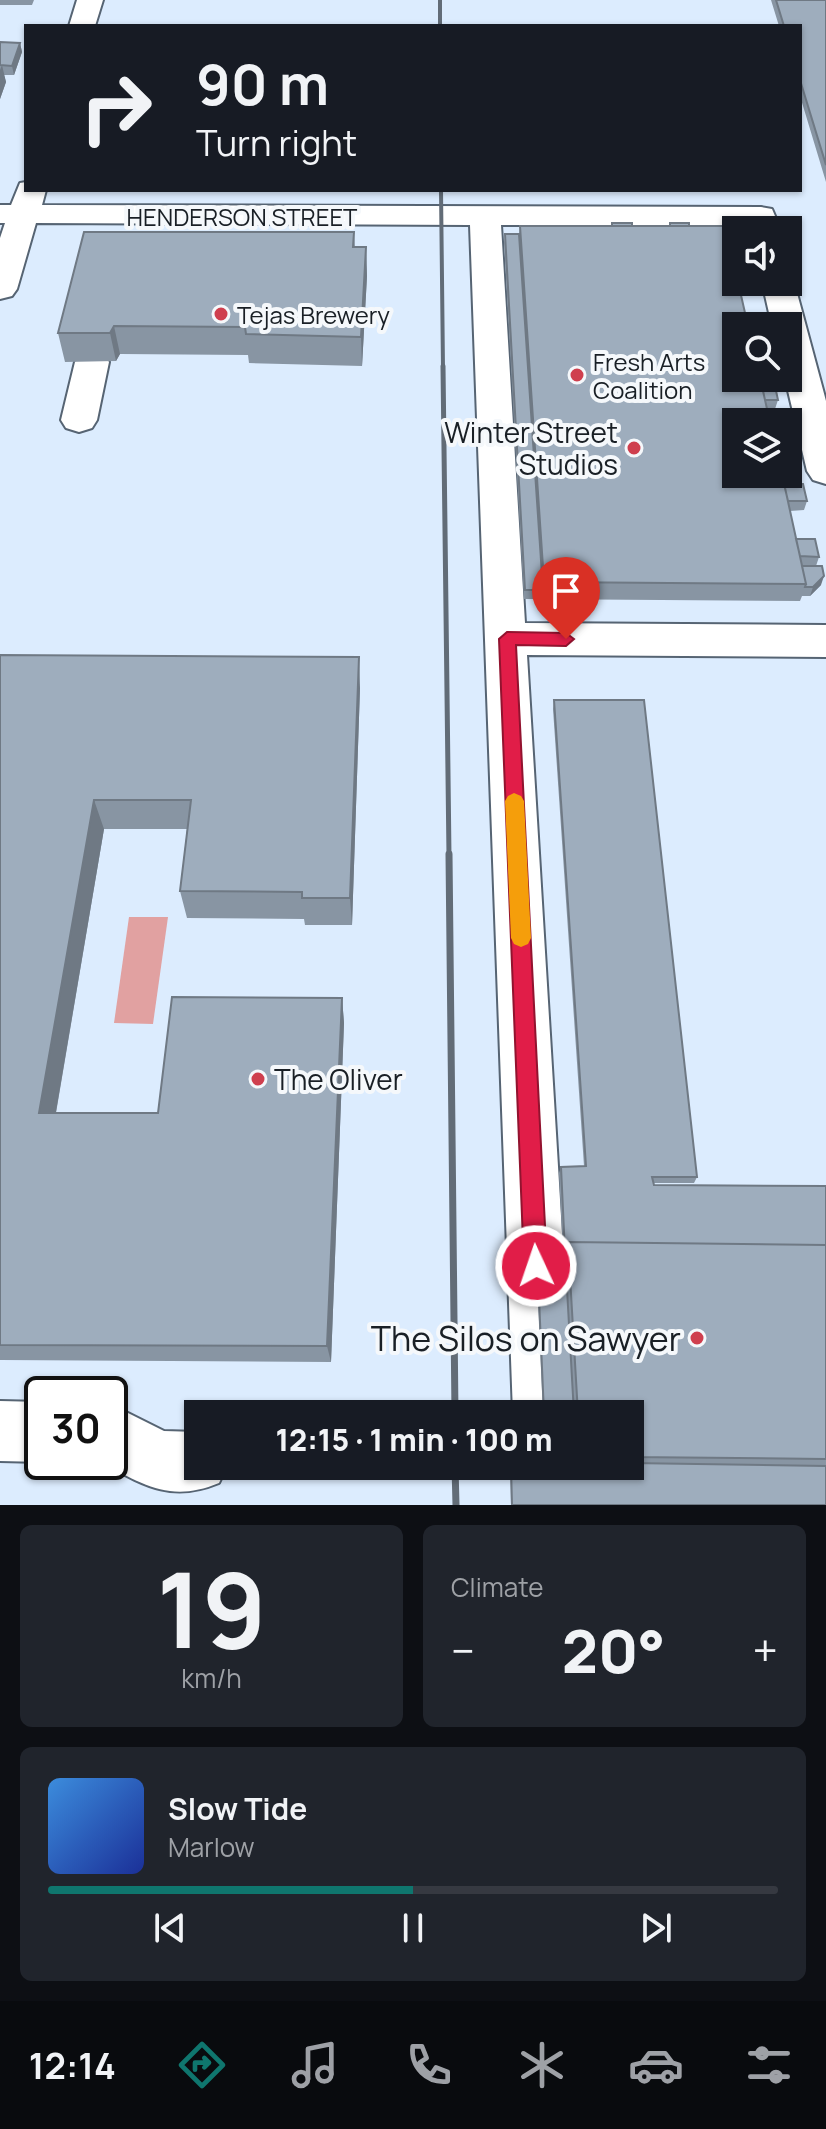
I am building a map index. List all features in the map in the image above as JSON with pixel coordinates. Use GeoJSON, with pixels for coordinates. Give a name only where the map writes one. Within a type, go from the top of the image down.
{"type":"FeatureCollection","features":[{"type":"Feature","properties":{"kind":"street"},"geometry":{"type":"LineString","coordinates":[[83,24],[90,0]]}},
{"type":"Feature","properties":{"kind":"street"},"geometry":{"type":"LineString","coordinates":[[737,192],[757,216]]}},
{"type":"Feature","properties":{"kind":"street"},"geometry":{"type":"LineString","coordinates":[[0,289],[18,206]]}},
{"type":"Feature","properties":{"kind":"street","name":"HENDERSON STREET"},"geometry":{"type":"LineString","coordinates":[[18,206],[722,222]]}},
{"type":"Feature","properties":{"kind":"street"},"geometry":{"type":"LineString","coordinates":[[485,216],[542,1400]]}},
{"type":"Feature","properties":{"kind":"street"},"geometry":{"type":"LineString","coordinates":[[782,296],[826,471]]}},
{"type":"Feature","properties":{"kind":"street"},"geometry":{"type":"LineString","coordinates":[[79,420],[92,362]]}},
{"type":"Feature","properties":{"kind":"street"},"geometry":{"type":"LineString","coordinates":[[507,639],[826,641]]}},
{"type":"Feature","properties":{"kind":"street"},"geometry":{"type":"LineString","coordinates":[[0,1431],[24,1432]]}},
{"type":"Feature","properties":{"kind":"street"},"geometry":{"type":"LineString","coordinates":[[128,1444],[159,1461],[184,1462]]}},
{"type":"Feature","properties":{"kind":"shaded area"},"geometry":{"type":"Polygon","coordinates":[[[129,917],[168,917],[153,1024],[114,1023],[129,917]]]}},
{"type":"Feature","properties":{"kind":"building"},"geometry":{"type":"Polygon","coordinates":[[[776,0],[826,0],[826,165],[802,87],[802,24],[783,24],[776,0]]]}},
{"type":"Feature","properties":{"kind":"building"},"geometry":{"type":"Polygon","coordinates":[[[0,42],[20,43],[12,66],[0,65],[0,42]]]}},
{"type":"Feature","properties":{"kind":"building"},"geometry":{"type":"Polygon","coordinates":[[[612,223],[632,223],[632,226],[612,226],[612,223]]]}},
{"type":"Feature","properties":{"kind":"building"},"geometry":{"type":"Polygon","coordinates":[[[670,223],[689,223],[689,226],[670,226],[670,223]]]}},
{"type":"Feature","properties":{"kind":"building","name":"Winter Street Studios"},"geometry":{"type":"Polygon","coordinates":[[[520,226],[722,226],[722,296],[741,296],[745,312],[722,312],[722,392],[763,392],[767,408],[722,408],[722,488],[785,488],[806,584],[544,582],[520,226]]]}},
{"type":"Feature","properties":{"kind":"building","name":"Tejas Brewery"},"geometry":{"type":"Polygon","coordinates":[[[84,232],[354,232],[353,247],[366,247],[361,337],[246,334],[245,327],[114,326],[110,333],[58,333],[84,232]]]}},
{"type":"Feature","properties":{"kind":"building"},"geometry":{"type":"Polygon","coordinates":[[[505,234],[519,234],[543,590],[525,590],[505,234]]]}},
{"type":"Feature","properties":{"kind":"building"},"geometry":{"type":"Polygon","coordinates":[[[763,392],[776,392],[778,400],[765,400],[763,392]]]}},
{"type":"Feature","properties":{"kind":"building"},"geometry":{"type":"Polygon","coordinates":[[[803,484],[807,501],[788,501],[785,488],[802,488],[803,484]]]}},
{"type":"Feature","properties":{"kind":"building"},"geometry":{"type":"Polygon","coordinates":[[[796,539],[815,539],[819,557],[800,556],[796,539]]]}},
{"type":"Feature","properties":{"kind":"building"},"geometry":{"type":"Polygon","coordinates":[[[802,566],[822,566],[824,576],[813,587],[805,587],[802,566]]]}},
{"type":"Feature","properties":{"kind":"building","name":"The Oliver"},"geometry":{"type":"Polygon","coordinates":[[[0,655],[359,657],[350,898],[302,898],[302,892],[180,891],[191,800],[94,800],[39,1113],[158,1113],[172,997],[342,998],[327,1346],[0,1345],[0,655]]]}},
{"type":"Feature","properties":{"kind":"building"},"geometry":{"type":"Polygon","coordinates":[[[554,700],[644,700],[697,1177],[652,1177],[654,1185],[826,1186],[826,1245],[568,1242],[565,1253],[561,1167],[586,1166],[554,700]]]}},
{"type":"Feature","properties":{"kind":"building","name":"The Silos on Sawyer"},"geometry":{"type":"Polygon","coordinates":[[[568,1242],[826,1245],[826,1459],[644,1457],[644,1400],[577,1400],[568,1242]]]}},
{"type":"Feature","properties":{"kind":"building"},"geometry":{"type":"Polygon","coordinates":[[[537,1252],[565,1253],[573,1400],[543,1400],[537,1252]]]}},
{"type":"Feature","properties":{"kind":"building"},"geometry":{"type":"Polygon","coordinates":[[[644,1463],[826,1466],[826,1505],[512,1505],[511,1480],[644,1480],[644,1463]]]}},
{"type":"Feature","properties":{"kind":"railway"},"geometry":{"type":"LineString","coordinates":[[440,0],[440,24]]}},
{"type":"Feature","properties":{"kind":"railway"},"geometry":{"type":"LineString","coordinates":[[441,192],[443,368]]}},
{"type":"Feature","properties":{"kind":"railway"},"geometry":{"type":"LineString","coordinates":[[443,366],[449,856]]}},
{"type":"Feature","properties":{"kind":"railway"},"geometry":{"type":"LineString","coordinates":[[449,854],[455,1400]]}},
{"type":"Feature","properties":{"kind":"railway"},"geometry":{"type":"LineString","coordinates":[[455,1480],[456,1505]]}},
{"type":"Feature","properties":{"kind":"slow traffic"},"geometry":{"type":"LineString","coordinates":[[514,801],[521,938]]}},
{"type":"Feature","properties":{"kind":"place","name":"Tejas Brewery"},"geometry":{"type":"Point","coordinates":[221,314]}},
{"type":"Feature","properties":{"kind":"place","name":"Fresh Arts Coalition"},"geometry":{"type":"Point","coordinates":[577,375]}},
{"type":"Feature","properties":{"kind":"place","name":"Winter Street Studios"},"geometry":{"type":"Point","coordinates":[634,448]}},
{"type":"Feature","properties":{"kind":"place","name":"The Oliver"},"geometry":{"type":"Point","coordinates":[258,1079]}},
{"type":"Feature","properties":{"kind":"place","name":"The Silos on Sawyer"},"geometry":{"type":"Point","coordinates":[697,1338]}},
{"type":"Feature","properties":{"kind":"route"},"geometry":{"type":"LineString","coordinates":[[536,1266],[507,639],[566,639]]}}]}
